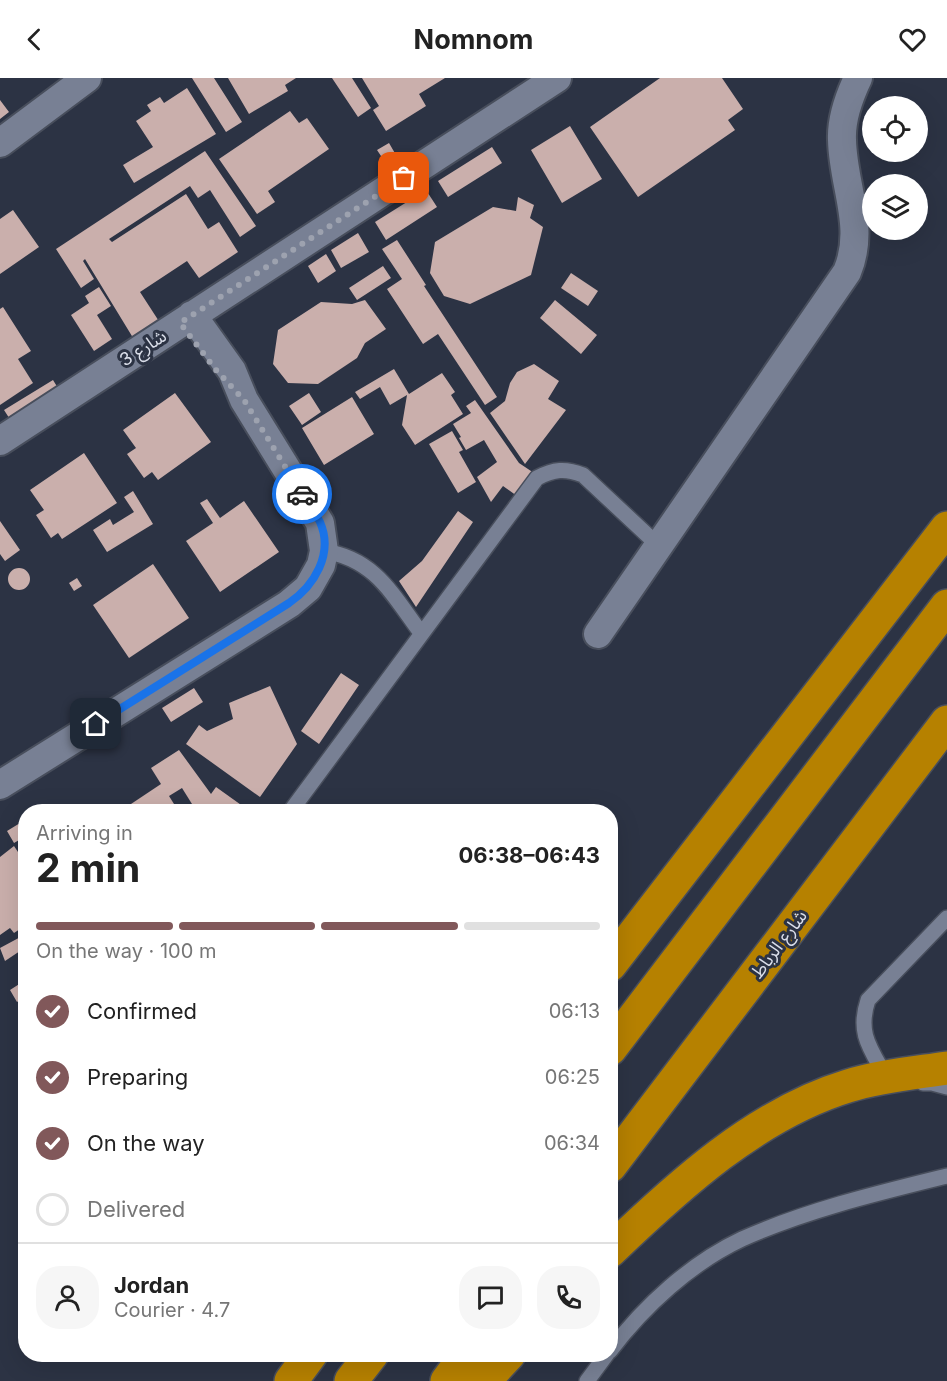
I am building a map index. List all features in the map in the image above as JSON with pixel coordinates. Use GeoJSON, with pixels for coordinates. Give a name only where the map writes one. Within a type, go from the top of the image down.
{"type":"FeatureCollection","features":[{"type":"Feature","properties":{"kind":"highway"},"geometry":{"type":"LineString","coordinates":[[913,571],[947,518]]}},
{"type":"Feature","properties":{"kind":"highway"},"geometry":{"type":"LineString","coordinates":[[618,955],[947,528]]}},
{"type":"Feature","properties":{"kind":"highway"},"geometry":{"type":"LineString","coordinates":[[618,1038],[947,606]]}},
{"type":"Feature","properties":{"kind":"highway","name":"شارع الرباط"},"geometry":{"type":"LineString","coordinates":[[618,1156],[937,741],[947,722]]}},
{"type":"Feature","properties":{"kind":"highway"},"geometry":{"type":"LineString","coordinates":[[618,1244],[694,1176],[747,1136],[779,1116],[813,1099],[848,1086],[886,1077],[947,1068]]}},
{"type":"Feature","properties":{"kind":"highway"},"geometry":{"type":"LineString","coordinates":[[291,1381],[305,1362]]}},
{"type":"Feature","properties":{"kind":"highway"},"geometry":{"type":"LineString","coordinates":[[351,1381],[366,1362]]}},
{"type":"Feature","properties":{"kind":"highway"},"geometry":{"type":"LineString","coordinates":[[447,1381],[461,1362]]}},
{"type":"Feature","properties":{"kind":"highway"},"geometry":{"type":"LineString","coordinates":[[484,1381],[502,1362]]}},
{"type":"Feature","properties":{"kind":"street"},"geometry":{"type":"LineString","coordinates":[[0,143],[87,78]]}},
{"type":"Feature","properties":{"kind":"street","name":"شارع 3"},"geometry":{"type":"LineString","coordinates":[[0,441],[557,78]]}},
{"type":"Feature","properties":{"kind":"street"},"geometry":{"type":"LineString","coordinates":[[598,634],[847,272],[854,256],[856,238],[841,138],[845,112],[858,78]]}},
{"type":"Feature","properties":{"kind":"street"},"geometry":{"type":"LineString","coordinates":[[0,784],[299,596],[315,577],[324,551],[320,523],[244,400],[232,371],[186,319]]}},
{"type":"Feature","properties":{"kind":"lane"},"geometry":{"type":"LineString","coordinates":[[296,804],[537,478],[552,471],[568,469],[583,475],[658,546]]}},
{"type":"Feature","properties":{"kind":"lane"},"geometry":{"type":"LineString","coordinates":[[324,551],[349,556],[370,568],[421,633]]}},
{"type":"Feature","properties":{"kind":"lane"},"geometry":{"type":"LineString","coordinates":[[886,1077],[864,1035],[862,1017],[868,1000],[947,918]]}},
{"type":"Feature","properties":{"kind":"lane"},"geometry":{"type":"LineString","coordinates":[[848,1086],[862,1093],[932,1083],[947,1087]]}},
{"type":"Feature","properties":{"kind":"lane"},"geometry":{"type":"LineString","coordinates":[[618,1342],[658,1297],[698,1266],[741,1240],[860,1198],[947,1176]]}},
{"type":"Feature","properties":{"kind":"lane"},"geometry":{"type":"LineString","coordinates":[[587,1381],[602,1362]]}},
{"type":"Feature","properties":{"kind":"building"},"geometry":{"type":"Polygon","coordinates":[[[192,78],[214,78],[242,122],[226,132],[192,78]]]}},
{"type":"Feature","properties":{"kind":"building"},"geometry":{"type":"Polygon","coordinates":[[[228,78],[296,78],[285,85],[288,91],[249,114],[228,78]]]}},
{"type":"Feature","properties":{"kind":"building"},"geometry":{"type":"Polygon","coordinates":[[[332,78],[352,78],[371,108],[358,117],[332,78]]]}},
{"type":"Feature","properties":{"kind":"building"},"geometry":{"type":"Polygon","coordinates":[[[362,78],[445,78],[419,94],[426,106],[386,131],[373,110],[379,106],[362,78]]]}},
{"type":"Feature","properties":{"kind":"building"},"geometry":{"type":"Polygon","coordinates":[[[660,78],[722,78],[743,109],[728,120],[735,130],[638,197],[590,127],[660,78]]]}},
{"type":"Feature","properties":{"kind":"building"},"geometry":{"type":"Polygon","coordinates":[[[187,88],[216,134],[134,183],[123,165],[153,147],[136,121],[151,111],[147,105],[160,97],[164,103],[187,88]]]}},
{"type":"Feature","properties":{"kind":"building"},"geometry":{"type":"Polygon","coordinates":[[[0,100],[9,112],[0,119],[0,100]]]}},
{"type":"Feature","properties":{"kind":"building"},"geometry":{"type":"Polygon","coordinates":[[[290,111],[299,123],[307,118],[329,149],[268,191],[275,202],[257,214],[219,159],[290,111]]]}},
{"type":"Feature","properties":{"kind":"building"},"geometry":{"type":"Polygon","coordinates":[[[570,126],[602,179],[562,203],[531,150],[570,126]]]}},
{"type":"Feature","properties":{"kind":"building"},"geometry":{"type":"Polygon","coordinates":[[[389,143],[396,155],[385,162],[377,150],[389,143]]]}},
{"type":"Feature","properties":{"kind":"building"},"geometry":{"type":"Polygon","coordinates":[[[492,147],[502,163],[448,197],[438,181],[492,147]]]}},
{"type":"Feature","properties":{"kind":"building"},"geometry":{"type":"Polygon","coordinates":[[[205,151],[256,226],[240,237],[210,190],[198,198],[190,186],[109,239],[112,242],[186,194],[208,229],[219,222],[238,252],[199,278],[187,261],[140,292],[164,329],[138,346],[85,259],[83,261],[94,279],[81,288],[56,249],[205,151]]]}},
{"type":"Feature","properties":{"kind":"building"},"geometry":{"type":"Polygon","coordinates":[[[426,190],[437,207],[386,240],[375,222],[426,190]]]}},
{"type":"Feature","properties":{"kind":"building"},"geometry":{"type":"Polygon","coordinates":[[[518,197],[534,205],[530,218],[543,227],[531,275],[470,304],[444,296],[430,273],[435,242],[493,207],[516,211],[518,197]]]}},
{"type":"Feature","properties":{"kind":"building"},"geometry":{"type":"Polygon","coordinates":[[[13,210],[39,247],[0,274],[0,219],[13,210]]]}},
{"type":"Feature","properties":{"kind":"building"},"geometry":{"type":"Polygon","coordinates":[[[358,233],[369,252],[341,268],[331,250],[358,233]]]}},
{"type":"Feature","properties":{"kind":"building"},"geometry":{"type":"Polygon","coordinates":[[[397,240],[426,285],[424,286],[497,397],[485,405],[438,334],[423,344],[387,289],[402,279],[382,249],[397,240]]]}},
{"type":"Feature","properties":{"kind":"building"},"geometry":{"type":"Polygon","coordinates":[[[326,254],[336,271],[318,283],[308,266],[326,254]]]}},
{"type":"Feature","properties":{"kind":"building"},"geometry":{"type":"Polygon","coordinates":[[[383,266],[391,278],[357,300],[349,288],[383,266]]]}},
{"type":"Feature","properties":{"kind":"building"},"geometry":{"type":"Polygon","coordinates":[[[571,273],[598,291],[588,306],[561,288],[571,273]]]}},
{"type":"Feature","properties":{"kind":"building"},"geometry":{"type":"Polygon","coordinates":[[[99,287],[111,306],[97,315],[112,339],[94,351],[71,315],[89,303],[85,296],[99,287]]]}},
{"type":"Feature","properties":{"kind":"building"},"geometry":{"type":"Polygon","coordinates":[[[365,300],[386,329],[365,343],[357,358],[318,384],[288,383],[273,364],[278,330],[321,302],[352,304],[365,300]]]}},
{"type":"Feature","properties":{"kind":"building"},"geometry":{"type":"Polygon","coordinates":[[[555,300],[597,335],[581,354],[540,318],[555,300]]]}},
{"type":"Feature","properties":{"kind":"building"},"geometry":{"type":"Polygon","coordinates":[[[3,307],[31,351],[18,359],[33,383],[0,405],[0,309],[3,307]]]}},
{"type":"Feature","properties":{"kind":"building"},"geometry":{"type":"Polygon","coordinates":[[[534,364],[559,381],[548,399],[566,410],[525,464],[490,413],[505,401],[510,383],[517,372],[534,364]]]}},
{"type":"Feature","properties":{"kind":"building"},"geometry":{"type":"Polygon","coordinates":[[[394,369],[409,394],[442,373],[455,392],[451,395],[463,414],[415,445],[402,425],[407,395],[390,405],[380,387],[360,399],[355,392],[394,369]]]}},
{"type":"Feature","properties":{"kind":"building"},"geometry":{"type":"Polygon","coordinates":[[[53,380],[61,393],[13,424],[4,410],[53,380]]]}},
{"type":"Feature","properties":{"kind":"building"},"geometry":{"type":"Polygon","coordinates":[[[175,393],[211,442],[158,480],[152,472],[144,478],[127,454],[136,448],[123,430],[175,393]]]}},
{"type":"Feature","properties":{"kind":"building"},"geometry":{"type":"Polygon","coordinates":[[[309,393],[321,412],[302,425],[289,406],[309,393]]]}},
{"type":"Feature","properties":{"kind":"building"},"geometry":{"type":"Polygon","coordinates":[[[352,397],[374,434],[324,465],[302,428],[352,397]]]}},
{"type":"Feature","properties":{"kind":"building"},"geometry":{"type":"Polygon","coordinates":[[[475,400],[519,463],[534,473],[517,496],[503,486],[491,502],[477,477],[497,462],[484,440],[466,450],[459,438],[461,437],[453,424],[471,413],[466,406],[475,400]]]}},
{"type":"Feature","properties":{"kind":"building"},"geometry":{"type":"Polygon","coordinates":[[[452,431],[463,450],[459,452],[476,482],[458,493],[429,444],[452,431]]]}},
{"type":"Feature","properties":{"kind":"building"},"geometry":{"type":"Polygon","coordinates":[[[84,453],[117,503],[62,539],[58,533],[51,538],[36,515],[44,510],[30,490],[84,453]]]}},
{"type":"Feature","properties":{"kind":"building"},"geometry":{"type":"Polygon","coordinates":[[[133,491],[153,524],[107,552],[93,530],[110,519],[113,525],[134,512],[124,497],[133,491]]]}},
{"type":"Feature","properties":{"kind":"building"},"geometry":{"type":"Polygon","coordinates":[[[207,499],[220,518],[244,501],[279,552],[220,592],[186,541],[213,523],[200,503],[207,499]]]}},
{"type":"Feature","properties":{"kind":"building"},"geometry":{"type":"Polygon","coordinates":[[[458,511],[473,522],[416,607],[399,581],[422,561],[458,511]]]}},
{"type":"Feature","properties":{"kind":"building"},"geometry":{"type":"Polygon","coordinates":[[[0,521],[20,550],[5,561],[0,554],[0,521]]]}},
{"type":"Feature","properties":{"kind":"building"},"geometry":{"type":"Polygon","coordinates":[[[153,564],[189,618],[129,658],[93,605],[153,564]]]}},
{"type":"Feature","properties":{"kind":"building"},"geometry":{"type":"Polygon","coordinates":[[[19,568],[27,571],[30,579],[27,587],[19,590],[11,587],[8,579],[11,571],[19,568]]]}},
{"type":"Feature","properties":{"kind":"building"},"geometry":{"type":"Polygon","coordinates":[[[77,578],[82,586],[74,591],[69,583],[77,578]]]}},
{"type":"Feature","properties":{"kind":"building"},"geometry":{"type":"Polygon","coordinates":[[[341,673],[359,685],[319,744],[301,731],[341,673]]]}},
{"type":"Feature","properties":{"kind":"building"},"geometry":{"type":"Polygon","coordinates":[[[270,686],[297,744],[260,797],[186,744],[199,725],[207,731],[233,719],[229,703],[270,686]]]}},
{"type":"Feature","properties":{"kind":"building"},"geometry":{"type":"Polygon","coordinates":[[[194,688],[203,702],[171,722],[162,708],[194,688]]]}},
{"type":"Feature","properties":{"kind":"building"},"geometry":{"type":"Polygon","coordinates":[[[179,750],[211,794],[216,787],[240,804],[192,804],[182,788],[169,796],[174,804],[131,804],[161,784],[151,768],[179,750]]]}},
{"type":"Feature","properties":{"kind":"building"},"geometry":{"type":"Polygon","coordinates":[[[18,824],[18,841],[14,843],[7,831],[18,824]]]}},
{"type":"Feature","properties":{"kind":"building"},"geometry":{"type":"Polygon","coordinates":[[[14,846],[18,852],[18,930],[14,933],[10,928],[0,935],[0,857],[14,846]]]}},
{"type":"Feature","properties":{"kind":"building"},"geometry":{"type":"Polygon","coordinates":[[[18,938],[18,952],[5,961],[0,948],[18,938]]]}},
{"type":"Feature","properties":{"kind":"building"},"geometry":{"type":"Polygon","coordinates":[[[18,985],[17,1002],[10,990],[18,985]]]}},
{"type":"Feature","properties":{"kind":"way so far"},"geometry":{"type":"LineString","coordinates":[[302,494],[244,400],[229,386],[180,323],[404,178]]}},
{"type":"Feature","properties":{"kind":"route"},"geometry":{"type":"LineString","coordinates":[[96,724],[289,603],[308,588],[321,565],[324,551],[320,523],[302,494]]}}]}
